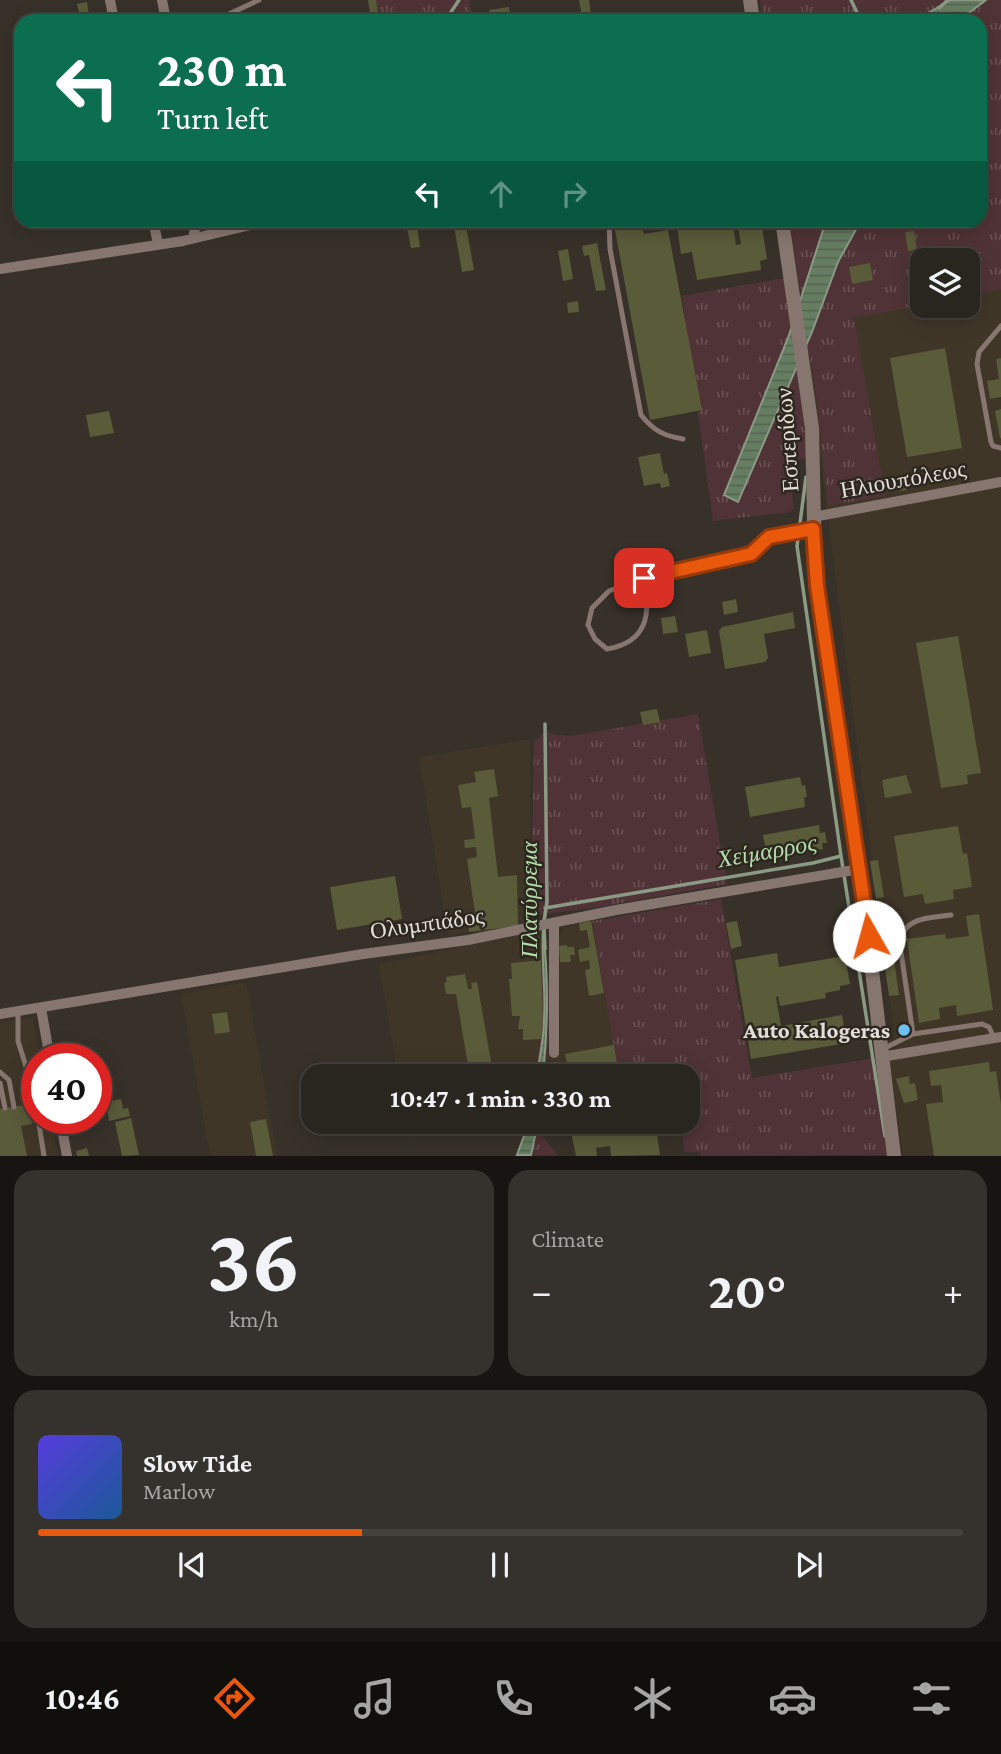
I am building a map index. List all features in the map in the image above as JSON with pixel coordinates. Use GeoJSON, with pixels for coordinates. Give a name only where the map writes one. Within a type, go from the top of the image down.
{"type":"FeatureCollection","features":[{"type":"Feature","properties":{"kind":"street"},"geometry":{"type":"LineString","coordinates":[[155,228],[158,244]]}},
{"type":"Feature","properties":{"kind":"street"},"geometry":{"type":"LineString","coordinates":[[193,238],[195,228]]}},
{"type":"Feature","properties":{"kind":"street"},"geometry":{"type":"LineString","coordinates":[[0,269],[193,238],[228,228]]}},
{"type":"Feature","properties":{"kind":"street","name":"Εσπερίδων"},"geometry":{"type":"LineString","coordinates":[[783,228],[810,404],[815,486],[813,523],[819,598],[860,869],[894,1156]]}},
{"type":"Feature","properties":{"kind":"street","name":"Ηλιουπόλεως"},"geometry":{"type":"LineString","coordinates":[[813,523],[1001,482]]}},
{"type":"Feature","properties":{"kind":"street","name":"Ολυμπιάδος"},"geometry":{"type":"LineString","coordinates":[[0,1014],[363,954],[468,940],[617,910],[860,869]]}},
{"type":"Feature","properties":{"kind":"street"},"geometry":{"type":"LineString","coordinates":[[554,923],[554,1053]]}},
{"type":"Feature","properties":{"kind":"street"},"geometry":{"type":"LineString","coordinates":[[41,1008],[47,1043]]}},
{"type":"Feature","properties":{"kind":"street"},"geometry":{"type":"LineString","coordinates":[[881,1053],[997,1037]]}},
{"type":"Feature","properties":{"kind":"street"},"geometry":{"type":"LineString","coordinates":[[63,1134],[67,1156]]}},
{"type":"Feature","properties":{"kind":"lane"},"geometry":{"type":"LineString","coordinates":[[229,14],[259,0]]}},
{"type":"Feature","properties":{"kind":"lane"},"geometry":{"type":"LineString","coordinates":[[609,228],[610,249],[642,415],[651,428],[664,436],[683,439]]}},
{"type":"Feature","properties":{"kind":"lane"},"geometry":{"type":"LineString","coordinates":[[1001,326],[979,352],[977,363],[991,442],[993,446],[1001,448]]}},
{"type":"Feature","properties":{"kind":"lane"},"geometry":{"type":"LineString","coordinates":[[644,578],[648,599],[647,617],[640,632],[632,641],[607,649],[595,639],[588,625],[592,608],[609,591],[644,578],[751,554],[769,537],[813,523]]}},
{"type":"Feature","properties":{"kind":"lane"},"geometry":{"type":"LineString","coordinates":[[913,1034],[899,938],[904,928],[914,921],[951,915]]}},
{"type":"Feature","properties":{"kind":"lane"},"geometry":{"type":"LineString","coordinates":[[18,1011],[18,1041],[21,1051]]}},
{"type":"Feature","properties":{"kind":"lane"},"geometry":{"type":"LineString","coordinates":[[881,1053],[913,1034],[982,1024],[989,1027],[997,1037]]}},
{"type":"Feature","properties":{"kind":"lane"},"geometry":{"type":"LineString","coordinates":[[0,1072],[9,1080],[14,1107]]}},
{"type":"Feature","properties":{"kind":"lane"},"geometry":{"type":"LineString","coordinates":[[0,1083],[5,1108]]}},
{"type":"Feature","properties":{"kind":"lane"},"geometry":{"type":"LineString","coordinates":[[40,1134],[44,1156]]}},
{"type":"Feature","properties":{"kind":"shaded area"},"geometry":{"type":"Polygon","coordinates":[[[950,0],[986,0],[967,14],[927,14],[950,0]]]}},
{"type":"Feature","properties":{"kind":"shaded area"},"geometry":{"type":"Polygon","coordinates":[[[1001,0],[1001,1155],[903,1155],[889,1055],[897,1054],[821,464],[814,389],[791,228],[987,228],[987,14],[1001,0]]]}},
{"type":"Feature","properties":{"kind":"shaded area"},"geometry":{"type":"Polygon","coordinates":[[[824,228],[857,228],[838,262],[812,332],[738,502],[724,495],[788,338],[824,228]]]}},
{"type":"Feature","properties":{"kind":"shaded area"},"geometry":{"type":"Polygon","coordinates":[[[530,739],[530,922],[448,935],[419,757],[530,739]]]}},
{"type":"Feature","properties":{"kind":"shaded area"},"geometry":{"type":"Polygon","coordinates":[[[592,921],[617,1064],[547,1064],[548,1054],[560,1051],[559,938],[563,927],[592,921]]]}},
{"type":"Feature","properties":{"kind":"shaded area"},"geometry":{"type":"Polygon","coordinates":[[[543,930],[543,1017],[537,1064],[396,1064],[379,964],[543,930]]]}},
{"type":"Feature","properties":{"kind":"shaded area"},"geometry":{"type":"Polygon","coordinates":[[[543,930],[547,1021],[544,1064],[539,1064],[544,1027],[543,930]]]}},
{"type":"Feature","properties":{"kind":"shaded area"},"geometry":{"type":"Polygon","coordinates":[[[246,982],[277,1155],[210,1155],[181,994],[246,982]]]}},
{"type":"Feature","properties":{"kind":"shaded area"},"geometry":{"type":"Polygon","coordinates":[[[33,1017],[37,1043],[21,1043],[21,1134],[54,1134],[57,1155],[0,1156],[0,1023],[33,1017]]]}},
{"type":"Feature","properties":{"kind":"shaded area"},"geometry":{"type":"Polygon","coordinates":[[[525,1134],[535,1134],[531,1155],[517,1155],[525,1134]]]}},
{"type":"Feature","properties":{"kind":"green space"},"geometry":{"type":"Polygon","coordinates":[[[376,0],[469,0],[471,14],[379,14],[376,0]]]}},
{"type":"Feature","properties":{"kind":"green space"},"geometry":{"type":"Polygon","coordinates":[[[760,0],[1001,0],[1001,289],[980,293],[980,248],[910,248],[910,307],[854,318],[885,496],[828,506],[809,352],[800,375],[808,458],[791,461],[791,512],[713,521],[682,296],[784,278],[792,313],[801,294],[791,228],[987,228],[987,14],[762,14],[760,0]]]}},
{"type":"Feature","properties":{"kind":"green space"},"geometry":{"type":"Polygon","coordinates":[[[698,714],[727,884],[531,916],[534,742],[546,731],[555,735],[571,736],[698,714]]]}},
{"type":"Feature","properties":{"kind":"green space"},"geometry":{"type":"Polygon","coordinates":[[[721,899],[752,1078],[875,1058],[887,1155],[701,1156],[700,1152],[685,1152],[682,1134],[700,1134],[700,1064],[617,1064],[592,921],[721,899]]]}},
{"type":"Feature","properties":{"kind":"green space"},"geometry":{"type":"Polygon","coordinates":[[[543,930],[551,1005],[547,1064],[537,1064],[543,1017],[543,930]]]}},
{"type":"Feature","properties":{"kind":"green space"},"geometry":{"type":"Polygon","coordinates":[[[524,1134],[542,1134],[557,1155],[515,1156],[524,1134]]]}},
{"type":"Feature","properties":{"kind":"building"},"geometry":{"type":"Polygon","coordinates":[[[368,0],[376,0],[378,14],[370,14],[368,0]]]}},
{"type":"Feature","properties":{"kind":"building"},"geometry":{"type":"Polygon","coordinates":[[[579,0],[589,0],[591,14],[582,14],[579,0]]]}},
{"type":"Feature","properties":{"kind":"building"},"geometry":{"type":"Polygon","coordinates":[[[87,2],[89,14],[79,14],[77,4],[87,2]]]}},
{"type":"Feature","properties":{"kind":"building"},"geometry":{"type":"Polygon","coordinates":[[[509,7],[510,14],[489,14],[489,10],[509,7]]]}},
{"type":"Feature","properties":{"kind":"building"},"geometry":{"type":"Polygon","coordinates":[[[407,228],[417,228],[420,247],[411,248],[407,228]]]}},
{"type":"Feature","properties":{"kind":"building"},"geometry":{"type":"Polygon","coordinates":[[[454,228],[466,228],[474,270],[462,272],[454,228]]]}},
{"type":"Feature","properties":{"kind":"building"},"geometry":{"type":"Polygon","coordinates":[[[642,228],[644,234],[668,230],[702,410],[650,420],[615,230],[642,228]]]}},
{"type":"Feature","properties":{"kind":"building"},"geometry":{"type":"Polygon","coordinates":[[[677,228],[733,228],[736,245],[741,244],[738,228],[762,228],[767,259],[760,261],[761,270],[697,280],[692,252],[681,254],[677,228]]]}},
{"type":"Feature","properties":{"kind":"building"},"geometry":{"type":"Polygon","coordinates":[[[914,231],[917,248],[910,248],[908,251],[905,232],[914,231]]]}},
{"type":"Feature","properties":{"kind":"building"},"geometry":{"type":"Polygon","coordinates":[[[597,243],[606,290],[596,291],[589,255],[584,256],[582,246],[597,243]]]}},
{"type":"Feature","properties":{"kind":"building"},"geometry":{"type":"Polygon","coordinates":[[[568,249],[573,279],[563,281],[558,251],[568,249]]]}},
{"type":"Feature","properties":{"kind":"building"},"geometry":{"type":"Polygon","coordinates":[[[870,263],[873,280],[852,284],[849,267],[870,263]]]}},
{"type":"Feature","properties":{"kind":"building"},"geometry":{"type":"Polygon","coordinates":[[[578,301],[579,312],[568,313],[567,303],[578,301]]]}},
{"type":"Feature","properties":{"kind":"building"},"geometry":{"type":"Polygon","coordinates":[[[945,348],[962,448],[907,457],[890,358],[945,348]]]}},
{"type":"Feature","properties":{"kind":"building"},"geometry":{"type":"Polygon","coordinates":[[[1001,358],[1001,397],[990,399],[987,381],[999,379],[996,359],[1001,358]]]}},
{"type":"Feature","properties":{"kind":"building"},"geometry":{"type":"Polygon","coordinates":[[[1001,409],[1001,438],[1000,438],[995,411],[1001,409]]]}},
{"type":"Feature","properties":{"kind":"building"},"geometry":{"type":"Polygon","coordinates":[[[109,411],[114,433],[90,437],[86,415],[109,411]]]}},
{"type":"Feature","properties":{"kind":"building"},"geometry":{"type":"Polygon","coordinates":[[[660,453],[664,474],[667,473],[670,486],[661,488],[660,483],[644,486],[638,457],[660,453]]]}},
{"type":"Feature","properties":{"kind":"building"},"geometry":{"type":"Polygon","coordinates":[[[906,482],[907,490],[899,491],[898,484],[906,482]]]}},
{"type":"Feature","properties":{"kind":"building"},"geometry":{"type":"Polygon","coordinates":[[[736,599],[738,612],[724,615],[722,602],[736,599]]]}},
{"type":"Feature","properties":{"kind":"building"},"geometry":{"type":"Polygon","coordinates":[[[793,612],[795,628],[764,634],[768,658],[765,662],[725,669],[719,631],[722,627],[793,612]]]}},
{"type":"Feature","properties":{"kind":"building"},"geometry":{"type":"Polygon","coordinates":[[[675,616],[678,632],[663,634],[661,618],[675,616]]]}},
{"type":"Feature","properties":{"kind":"building"},"geometry":{"type":"Polygon","coordinates":[[[707,630],[711,653],[689,657],[685,634],[707,630]]]}},
{"type":"Feature","properties":{"kind":"building"},"geometry":{"type":"Polygon","coordinates":[[[958,636],[981,773],[967,775],[968,784],[941,788],[916,643],[958,636]]]}},
{"type":"Feature","properties":{"kind":"building"},"geometry":{"type":"Polygon","coordinates":[[[657,709],[660,722],[643,725],[640,712],[657,709]]]}},
{"type":"Feature","properties":{"kind":"building"},"geometry":{"type":"Polygon","coordinates":[[[494,769],[498,796],[489,798],[498,877],[517,875],[518,926],[469,932],[468,921],[476,919],[467,859],[477,857],[476,847],[465,848],[464,840],[475,839],[471,807],[462,808],[458,785],[476,782],[474,772],[494,769]]]}},
{"type":"Feature","properties":{"kind":"building"},"geometry":{"type":"Polygon","coordinates":[[[906,775],[912,793],[885,798],[882,780],[906,775]]]}},
{"type":"Feature","properties":{"kind":"building"},"geometry":{"type":"Polygon","coordinates":[[[800,777],[807,797],[804,797],[805,807],[750,817],[745,787],[800,777]]]}},
{"type":"Feature","properties":{"kind":"building"},"geometry":{"type":"Polygon","coordinates":[[[819,825],[820,833],[825,832],[827,843],[822,843],[823,849],[767,858],[763,835],[819,825]]]}},
{"type":"Feature","properties":{"kind":"building"},"geometry":{"type":"Polygon","coordinates":[[[958,826],[963,854],[967,853],[972,887],[953,890],[954,899],[925,904],[923,894],[904,897],[894,836],[958,826]]]}},
{"type":"Feature","properties":{"kind":"building"},"geometry":{"type":"Polygon","coordinates":[[[878,860],[884,897],[876,899],[870,861],[878,860]]]}},
{"type":"Feature","properties":{"kind":"building"},"geometry":{"type":"Polygon","coordinates":[[[395,876],[402,919],[337,930],[330,887],[395,876]]]}},
{"type":"Feature","properties":{"kind":"building"},"geometry":{"type":"Polygon","coordinates":[[[979,914],[993,1010],[957,1016],[956,1005],[939,1008],[940,1019],[919,1023],[907,939],[945,934],[946,939],[969,936],[966,916],[979,914]]]}},
{"type":"Feature","properties":{"kind":"building"},"geometry":{"type":"Polygon","coordinates":[[[591,921],[604,993],[589,996],[585,970],[590,969],[589,960],[580,962],[578,950],[590,947],[587,930],[580,931],[579,923],[591,921]]]}},
{"type":"Feature","properties":{"kind":"building"},"geometry":{"type":"Polygon","coordinates":[[[737,921],[742,946],[731,949],[726,923],[737,921]]]}},
{"type":"Feature","properties":{"kind":"building"},"geometry":{"type":"Polygon","coordinates":[[[559,946],[574,947],[575,955],[570,955],[571,962],[560,962],[559,946]]]}},
{"type":"Feature","properties":{"kind":"building"},"geometry":{"type":"Polygon","coordinates":[[[777,953],[779,967],[845,956],[850,984],[840,986],[840,990],[825,993],[826,998],[780,1006],[778,996],[776,997],[781,1026],[842,1015],[847,1043],[751,1059],[735,960],[777,953]]]}},
{"type":"Feature","properties":{"kind":"building"},"geometry":{"type":"Polygon","coordinates":[[[894,959],[899,995],[889,996],[884,960],[894,959]]]}},
{"type":"Feature","properties":{"kind":"building"},"geometry":{"type":"Polygon","coordinates":[[[541,960],[541,1039],[523,1040],[523,1029],[518,1029],[520,1016],[512,1016],[509,979],[512,979],[511,963],[541,960]]]}},
{"type":"Feature","properties":{"kind":"building"},"geometry":{"type":"Polygon","coordinates":[[[465,974],[468,989],[472,989],[471,983],[477,982],[491,1064],[468,1064],[456,994],[446,994],[446,977],[465,974]]]}},
{"type":"Feature","properties":{"kind":"building"},"geometry":{"type":"Polygon","coordinates":[[[227,1012],[230,1032],[215,1034],[212,1014],[227,1012]]]}},
{"type":"Feature","properties":{"kind":"building"},"geometry":{"type":"Polygon","coordinates":[[[614,1045],[617,1064],[567,1064],[565,1054],[614,1045]]]}},
{"type":"Feature","properties":{"kind":"building"},"geometry":{"type":"Polygon","coordinates":[[[989,1062],[990,1072],[996,1071],[1001,1104],[1001,1156],[934,1156],[926,1104],[943,1102],[941,1085],[931,1086],[929,1071],[989,1062]]]}},
{"type":"Feature","properties":{"kind":"building"},"geometry":{"type":"Polygon","coordinates":[[[909,1076],[910,1084],[915,1083],[918,1100],[904,1103],[896,1079],[909,1076]]]}},
{"type":"Feature","properties":{"kind":"building"},"geometry":{"type":"Polygon","coordinates":[[[121,1099],[123,1109],[128,1108],[130,1116],[112,1120],[112,1101],[121,1099]]]}},
{"type":"Feature","properties":{"kind":"building"},"geometry":{"type":"Polygon","coordinates":[[[21,1105],[21,1134],[27,1156],[0,1156],[0,1109],[21,1105]]]}},
{"type":"Feature","properties":{"kind":"building"},"geometry":{"type":"Polygon","coordinates":[[[131,1118],[139,1155],[122,1156],[115,1122],[131,1118]]]}},
{"type":"Feature","properties":{"kind":"building"},"geometry":{"type":"Polygon","coordinates":[[[266,1119],[273,1156],[256,1156],[250,1122],[266,1119]]]}},
{"type":"Feature","properties":{"kind":"building"},"geometry":{"type":"Polygon","coordinates":[[[571,1134],[657,1134],[660,1155],[611,1156],[610,1146],[596,1148],[597,1156],[576,1156],[571,1134]]]}},
{"type":"Feature","properties":{"kind":"building"},"geometry":{"type":"Polygon","coordinates":[[[87,1148],[89,1156],[77,1156],[76,1151],[87,1148]]]}},
{"type":"Feature","properties":{"kind":"waterway"},"geometry":{"type":"LineString","coordinates":[[450,14],[459,0]]}},
{"type":"Feature","properties":{"kind":"waterway"},"geometry":{"type":"LineString","coordinates":[[851,0],[858,14]]}},
{"type":"Feature","properties":{"kind":"waterway"},"geometry":{"type":"LineString","coordinates":[[939,8],[948,0]]}},
{"type":"Feature","properties":{"kind":"waterway","name":"Χείμαρρος"},"geometry":{"type":"LineString","coordinates":[[545,908],[841,856],[797,546],[806,477]]}},
{"type":"Feature","properties":{"kind":"waterway","name":"Πλατύρρεμα"},"geometry":{"type":"LineString","coordinates":[[544,921],[547,902],[545,724]]}},
{"type":"Feature","properties":{"kind":"waterway"},"geometry":{"type":"LineString","coordinates":[[841,856],[885,1136]]}},
{"type":"Feature","properties":{"kind":"waterway","name":"Πλατύρρεμα"},"geometry":{"type":"LineString","coordinates":[[544,928],[545,949]]}},
{"type":"Feature","properties":{"kind":"place","name":"Auto Kalogeras"},"geometry":{"type":"Point","coordinates":[904,1030]}},
{"type":"Feature","properties":{"kind":"route"},"geometry":{"type":"LineString","coordinates":[[644,578],[751,554],[769,537],[813,529],[817,586],[869,936]]}}]}
